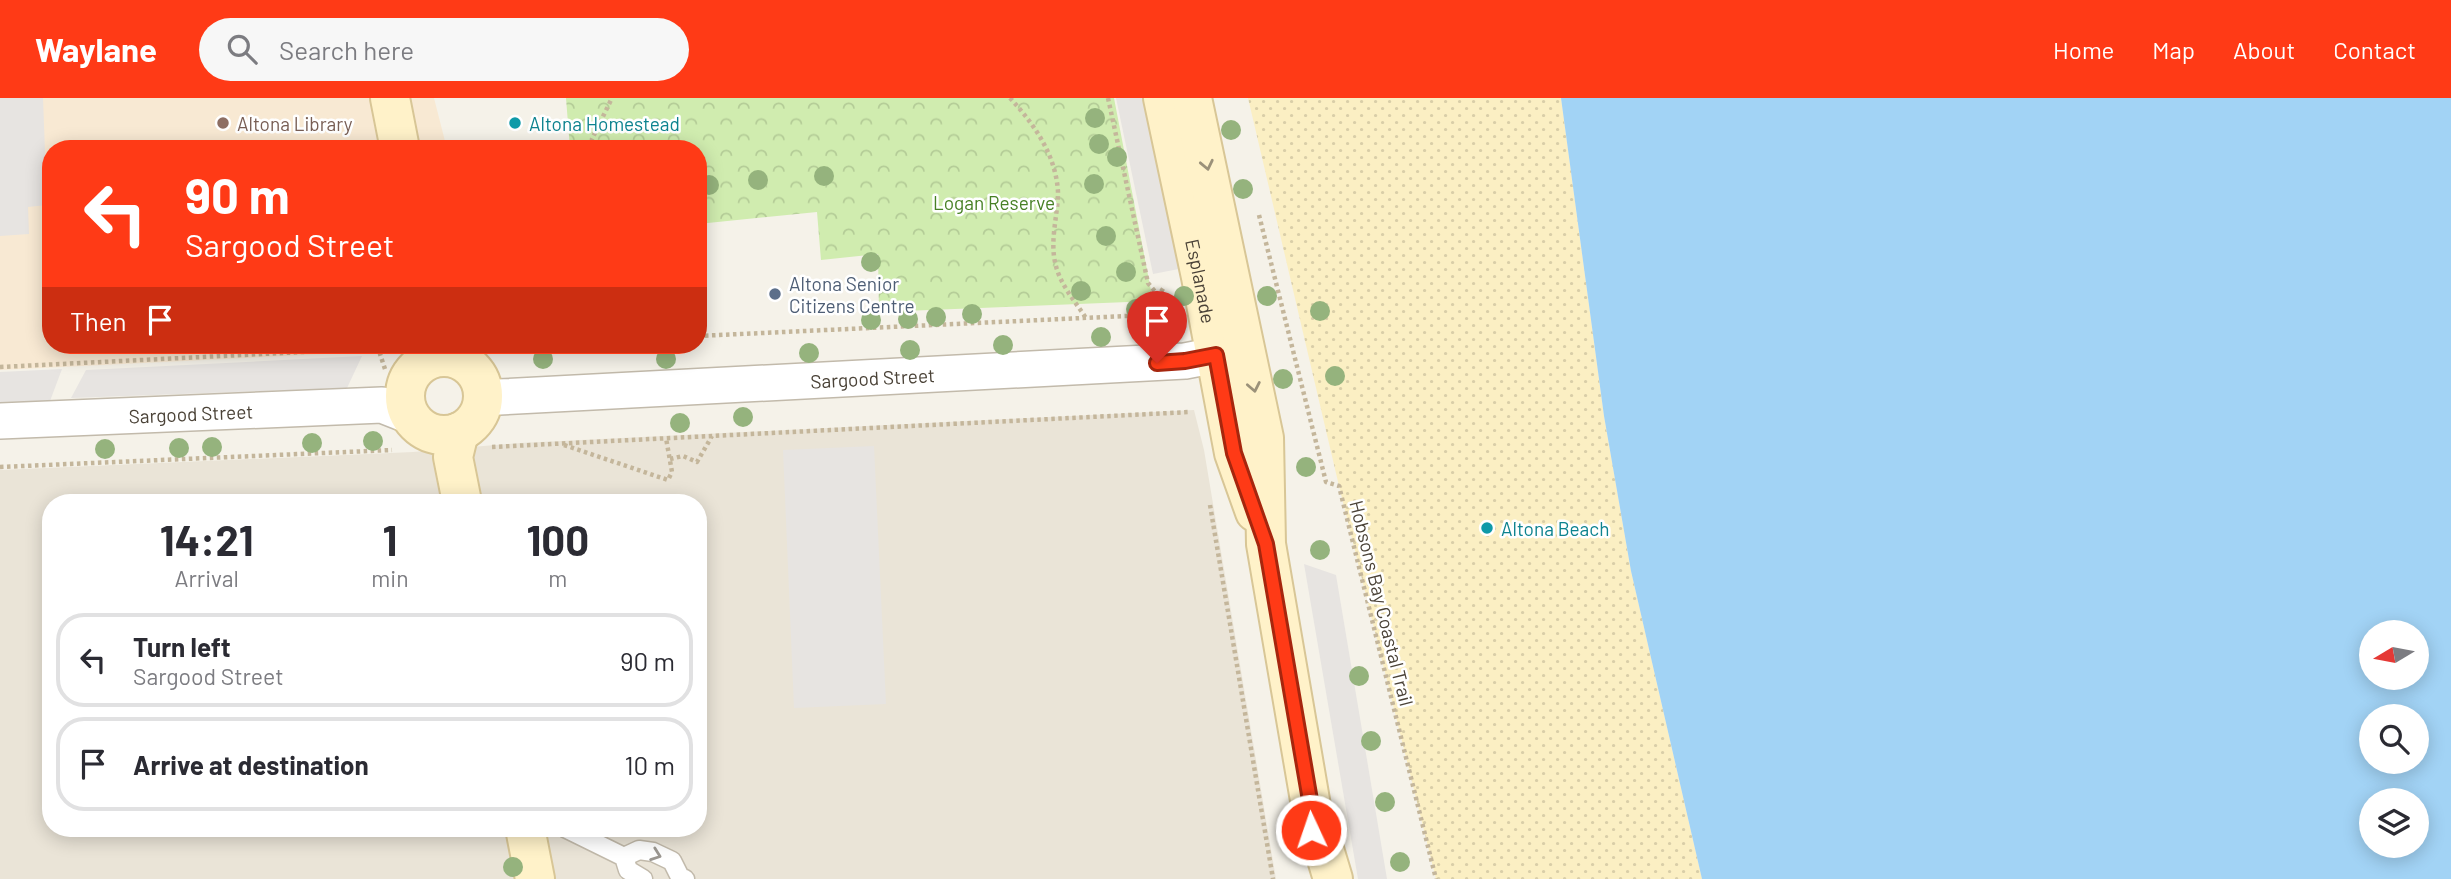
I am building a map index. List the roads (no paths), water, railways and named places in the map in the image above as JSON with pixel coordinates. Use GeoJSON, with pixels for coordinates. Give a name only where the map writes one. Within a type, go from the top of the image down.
{"type":"FeatureCollection","features":[{"type":"Feature","properties":{"kind":"street"},"geometry":{"type":"LineString","coordinates":[[390,98],[398,140]]}},
{"type":"Feature","properties":{"kind":"street","name":"Esplanade"},"geometry":{"type":"LineString","coordinates":[[1163,98],[1216,355],[1264,438],[1266,544],[1311,806],[1333,879]]}},
{"type":"Feature","properties":{"kind":"street","name":"Esplanade"},"geometry":{"type":"LineString","coordinates":[[1192,98],[1216,355]]}},
{"type":"Feature","properties":{"kind":"street","name":"Sargood Street"},"geometry":{"type":"LineString","coordinates":[[0,421],[1216,355]]}},
{"type":"Feature","properties":{"kind":"street"},"geometry":{"type":"LineString","coordinates":[[445,396],[461,494]]}},
{"type":"Feature","properties":{"kind":"street","name":"Esplanade"},"geometry":{"type":"LineString","coordinates":[[1311,806],[1311,879]]}},
{"type":"Feature","properties":{"kind":"street"},"geometry":{"type":"LineString","coordinates":[[531,837],[535,879]]}},
{"type":"Feature","properties":{"kind":"lane"},"geometry":{"type":"LineString","coordinates":[[583,837],[624,857],[628,870],[643,879]]}},
{"type":"Feature","properties":{"kind":"lane"},"geometry":{"type":"LineString","coordinates":[[624,857],[639,850],[653,852],[672,861],[680,878]]}},
{"type":"Feature","properties":{"kind":"water"},"geometry":{"type":"Polygon","coordinates":[[[1561,98],[2451,98],[2451,879],[1702,879],[1631,571],[1604,416],[1561,98]]]}},
{"type":"Feature","properties":{"kind":"place","name":"Altona Library"},"geometry":{"type":"Point","coordinates":[223,123]}},
{"type":"Feature","properties":{"kind":"place","name":"Altona Homestead"},"geometry":{"type":"Point","coordinates":[515,123]}},
{"type":"Feature","properties":{"kind":"place","name":"Altona Senior Citizens Centre"},"geometry":{"type":"Point","coordinates":[775,294]}},
{"type":"Feature","properties":{"kind":"place","name":"Altona Beach"},"geometry":{"type":"Point","coordinates":[1487,528]}},
{"type":"Feature","properties":{"kind":"park label","name":"Logan Reserve"},"geometry":{"type":"Point","coordinates":[994,202]}}]}
